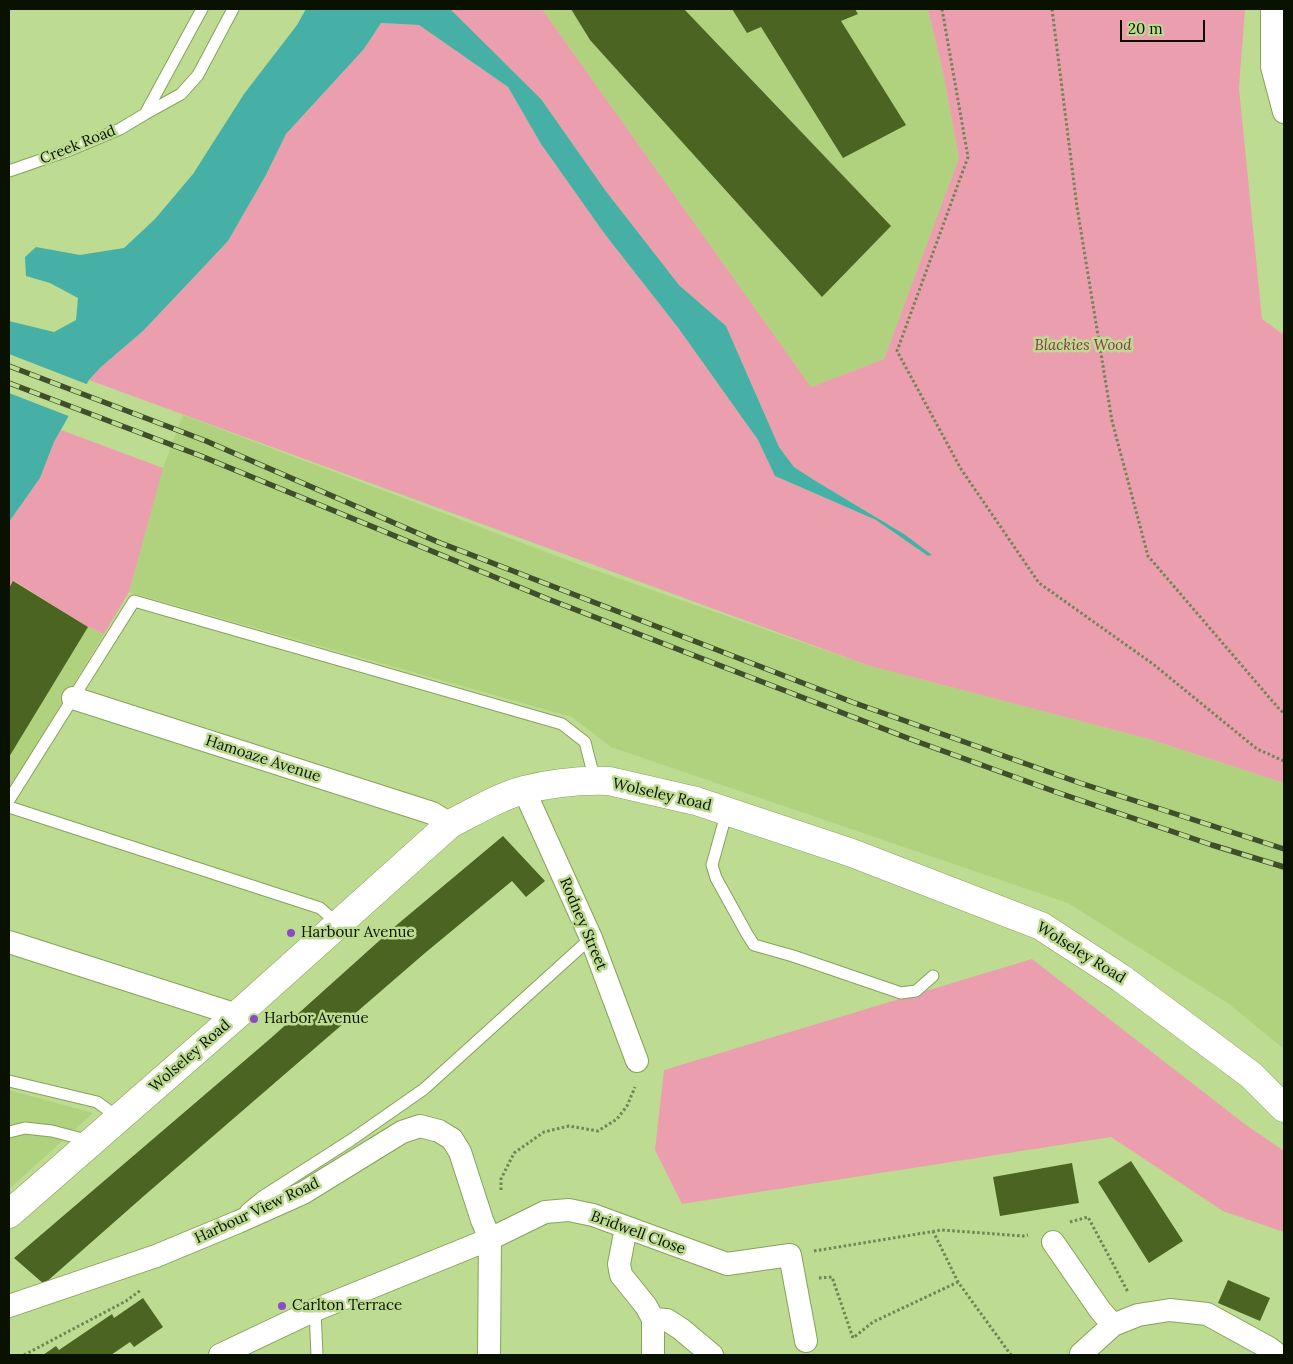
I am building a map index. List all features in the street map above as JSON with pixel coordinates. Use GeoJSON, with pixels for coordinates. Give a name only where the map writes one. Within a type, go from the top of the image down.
{"type":"FeatureCollection","features":[{"type":"Feature","properties":{"kind":"street"},"geometry":{"type":"LineString","coordinates":[[1272,9],[1272,67],[1284,112]]}},
{"type":"Feature","properties":{"kind":"street","name":"Hamoaze Avenue"},"geometry":{"type":"LineString","coordinates":[[73,698],[432,813],[450,824]]}},
{"type":"Feature","properties":{"kind":"street","name":"Wolseley Road"},"geometry":{"type":"LineString","coordinates":[[9,1214],[450,824],[490,803],[524,790],[564,783],[609,782],[686,799],[727,811],[852,853],[1041,926],[1121,978],[1252,1075],[1284,1092]]}},
{"type":"Feature","properties":{"kind":"street","name":"Rodney Street"},"geometry":{"type":"LineString","coordinates":[[524,790],[591,938],[637,1061]]}},
{"type":"Feature","properties":{"kind":"street"},"geometry":{"type":"LineString","coordinates":[[9,942],[236,1015]]}},
{"type":"Feature","properties":{"kind":"street","name":"Wolseley Road"},"geometry":{"type":"LineString","coordinates":[[1252,1075],[1284,1108]]}},
{"type":"Feature","properties":{"kind":"street","name":"Harbour View Road"},"geometry":{"type":"LineString","coordinates":[[9,1306],[156,1256],[238,1222],[304,1193],[402,1132],[420,1126],[440,1131],[452,1139],[460,1152],[482,1220],[495,1236]]}},
{"type":"Feature","properties":{"kind":"street","name":"Bridwell Close"},"geometry":{"type":"LineString","coordinates":[[315,1310],[495,1236],[544,1212],[569,1210],[593,1215],[727,1264],[790,1255]]}},
{"type":"Feature","properties":{"kind":"street"},"geometry":{"type":"LineString","coordinates":[[626,1228],[620,1264],[621,1275],[646,1306],[653,1319],[653,1355]]}},
{"type":"Feature","properties":{"kind":"street"},"geometry":{"type":"LineString","coordinates":[[489,1355],[495,1236]]}},
{"type":"Feature","properties":{"kind":"street"},"geometry":{"type":"LineString","coordinates":[[1053,1242],[1100,1310],[1113,1325]]}},
{"type":"Feature","properties":{"kind":"street"},"geometry":{"type":"LineString","coordinates":[[790,1255],[806,1341]]}},
{"type":"Feature","properties":{"kind":"street"},"geometry":{"type":"LineString","coordinates":[[220,1355],[315,1310]]}},
{"type":"Feature","properties":{"kind":"street"},"geometry":{"type":"LineString","coordinates":[[1081,1354],[1113,1325],[1138,1315],[1170,1310],[1206,1314],[1269,1348],[1278,1355]]}},
{"type":"Feature","properties":{"kind":"street"},"geometry":{"type":"LineString","coordinates":[[653,1319],[667,1320],[674,1324],[712,1355]]}},
{"type":"Feature","properties":{"kind":"lane"},"geometry":{"type":"LineString","coordinates":[[145,114],[202,9]]}},
{"type":"Feature","properties":{"kind":"lane","name":"Creek Road"},"geometry":{"type":"LineString","coordinates":[[9,172],[70,150],[120,129],[181,94],[198,74],[233,9]]}},
{"type":"Feature","properties":{"kind":"lane"},"geometry":{"type":"LineString","coordinates":[[9,800],[134,601],[562,724],[585,742],[595,781]]}},
{"type":"Feature","properties":{"kind":"lane"},"geometry":{"type":"LineString","coordinates":[[9,807],[320,908],[338,924]]}},
{"type":"Feature","properties":{"kind":"lane"},"geometry":{"type":"LineString","coordinates":[[727,811],[712,865],[716,878],[754,945],[793,956],[901,993],[916,991],[933,976]]}},
{"type":"Feature","properties":{"kind":"lane"},"geometry":{"type":"LineString","coordinates":[[238,1222],[247,1208],[262,1197],[351,1140],[424,1089],[591,938]]}},
{"type":"Feature","properties":{"kind":"lane"},"geometry":{"type":"LineString","coordinates":[[9,1081],[97,1102],[119,1118]]}},
{"type":"Feature","properties":{"kind":"lane"},"geometry":{"type":"LineString","coordinates":[[9,1132],[25,1128],[52,1131],[92,1142]]}},
{"type":"Feature","properties":{"kind":"lane"},"geometry":{"type":"LineString","coordinates":[[315,1310],[317,1355]]}},
{"type":"Feature","properties":{"kind":"path"},"geometry":{"type":"LineString","coordinates":[[942,9],[968,157],[897,351],[961,469],[1039,583],[1153,664],[1257,749],[1284,761]]}},
{"type":"Feature","properties":{"kind":"path"},"geometry":{"type":"LineString","coordinates":[[1052,9],[1077,207],[1112,421],[1148,556],[1280,710],[1284,712]]}},
{"type":"Feature","properties":{"kind":"path"},"geometry":{"type":"LineString","coordinates":[[495,1236],[501,1178],[514,1152],[544,1132],[569,1126],[598,1131],[617,1119],[627,1106],[638,1080],[637,1061]]}},
{"type":"Feature","properties":{"kind":"path"},"geometry":{"type":"LineString","coordinates":[[790,1255],[942,1230]]}},
{"type":"Feature","properties":{"kind":"path"},"geometry":{"type":"LineString","coordinates":[[933,1231],[958,1282],[1011,1355]]}},
{"type":"Feature","properties":{"kind":"path"},"geometry":{"type":"LineString","coordinates":[[24,1355],[126,1301],[160,1276],[156,1256]]}},
{"type":"Feature","properties":{"kind":"path"},"geometry":{"type":"LineString","coordinates":[[795,1280],[832,1277],[853,1338],[873,1322],[958,1282]]}},
{"type":"Feature","properties":{"kind":"shaded area"},"geometry":{"type":"Polygon","coordinates":[[[542,9],[928,9],[944,77],[959,158],[884,359],[811,387],[542,9]]]}},
{"type":"Feature","properties":{"kind":"shaded area"},"geometry":{"type":"Polygon","coordinates":[[[183,415],[583,566],[867,665],[1149,739],[1284,783],[1284,1049],[1229,1004],[1068,903],[611,747],[572,717],[129,592],[160,476],[183,415]]]}},
{"type":"Feature","properties":{"kind":"shaded area"},"geometry":{"type":"Polygon","coordinates":[[[13,581],[88,627],[104,634],[9,790],[9,588],[13,581]]]}},
{"type":"Feature","properties":{"kind":"shaded area"},"geometry":{"type":"Polygon","coordinates":[[[9,1090],[93,1113],[9,1189],[9,1090]]]}},
{"type":"Feature","properties":{"kind":"green space","name":"Blackies Wood"},"geometry":{"type":"Polygon","coordinates":[[[448,9],[542,9],[811,387],[884,359],[959,158],[944,77],[928,9],[1245,9],[1239,88],[1262,319],[1284,335],[1284,783],[1149,739],[867,665],[89,380],[101,367],[143,331],[228,241],[266,175],[286,134],[364,49],[381,23],[419,25],[508,87],[541,144],[604,233],[679,329],[758,440],[775,476],[876,520],[928,556],[931,556],[904,534],[794,467],[779,447],[726,326],[679,285],[605,190],[541,99],[448,9]]]}},
{"type":"Feature","properties":{"kind":"green space"},"geometry":{"type":"Polygon","coordinates":[[[61,430],[163,468],[129,592],[104,634],[88,627],[14,581],[9,588],[9,522],[40,478],[54,442],[61,430]]]}},
{"type":"Feature","properties":{"kind":"green space"},"geometry":{"type":"Polygon","coordinates":[[[1032,959],[1246,1125],[1284,1151],[1284,1232],[1223,1211],[1111,1137],[682,1204],[655,1150],[664,1070],[1032,959]]]}},
{"type":"Feature","properties":{"kind":"water"},"geometry":{"type":"Polygon","coordinates":[[[306,9],[451,10],[541,99],[605,190],[679,285],[726,326],[779,447],[794,467],[904,534],[932,555],[928,556],[876,520],[775,476],[758,440],[679,329],[604,233],[541,144],[508,87],[419,25],[381,23],[364,49],[286,134],[266,175],[228,241],[143,331],[101,367],[89,380],[54,442],[40,478],[9,522],[9,321],[54,332],[76,320],[78,298],[50,283],[26,276],[25,257],[36,247],[80,255],[124,248],[155,219],[193,174],[244,94],[297,25],[306,9]]]}},
{"type":"Feature","properties":{"kind":"pier"},"geometry":{"type":"Polygon","coordinates":[[[9,354],[89,385],[71,417],[9,393],[9,354]]]}},
{"type":"Feature","properties":{"kind":"building"},"geometry":{"type":"Polygon","coordinates":[[[571,9],[684,9],[891,226],[822,297],[590,40],[571,9]]]}},
{"type":"Feature","properties":{"kind":"building"},"geometry":{"type":"Polygon","coordinates":[[[732,9],[855,9],[858,14],[841,21],[906,125],[843,158],[761,27],[747,33],[732,9]]]}},
{"type":"Feature","properties":{"kind":"building"},"geometry":{"type":"Polygon","coordinates":[[[13,581],[88,627],[9,757],[9,588],[13,581]]]}},
{"type":"Feature","properties":{"kind":"building"},"geometry":{"type":"Polygon","coordinates":[[[503,836],[545,881],[526,897],[512,881],[425,953],[44,1284],[14,1258],[271,1038],[399,923],[503,836]]]}},
{"type":"Feature","properties":{"kind":"building"},"geometry":{"type":"Polygon","coordinates":[[[1131,1161],[1183,1241],[1149,1263],[1098,1182],[1131,1161]]]}},
{"type":"Feature","properties":{"kind":"building"},"geometry":{"type":"Polygon","coordinates":[[[1072,1163],[1079,1203],[1000,1216],[993,1177],[1072,1163]]]}},
{"type":"Feature","properties":{"kind":"building"},"geometry":{"type":"Polygon","coordinates":[[[1228,1280],[1270,1298],[1260,1321],[1218,1303],[1228,1280]]]}},
{"type":"Feature","properties":{"kind":"building"},"geometry":{"type":"Polygon","coordinates":[[[143,1298],[163,1327],[134,1347],[130,1342],[111,1355],[43,1355],[56,1346],[59,1350],[112,1314],[114,1318],[143,1298]]]}},
{"type":"Feature","properties":{"kind":"railway"},"geometry":{"type":"LineString","coordinates":[[9,366],[206,441],[438,542],[852,702],[1080,783],[1284,849]]}},
{"type":"Feature","properties":{"kind":"railway"},"geometry":{"type":"LineString","coordinates":[[9,383],[201,456],[548,599],[910,739],[1056,792],[1212,845],[1284,867]]}},
{"type":"Feature","properties":{"kind":"place","name":"Harbour Avenue"},"geometry":{"type":"Point","coordinates":[291,933]}},
{"type":"Feature","properties":{"kind":"place","name":"Harbor Avenue"},"geometry":{"type":"Point","coordinates":[254,1019]}},
{"type":"Feature","properties":{"kind":"place","name":"Carlton Terrace"},"geometry":{"type":"Point","coordinates":[282,1306]}}]}
